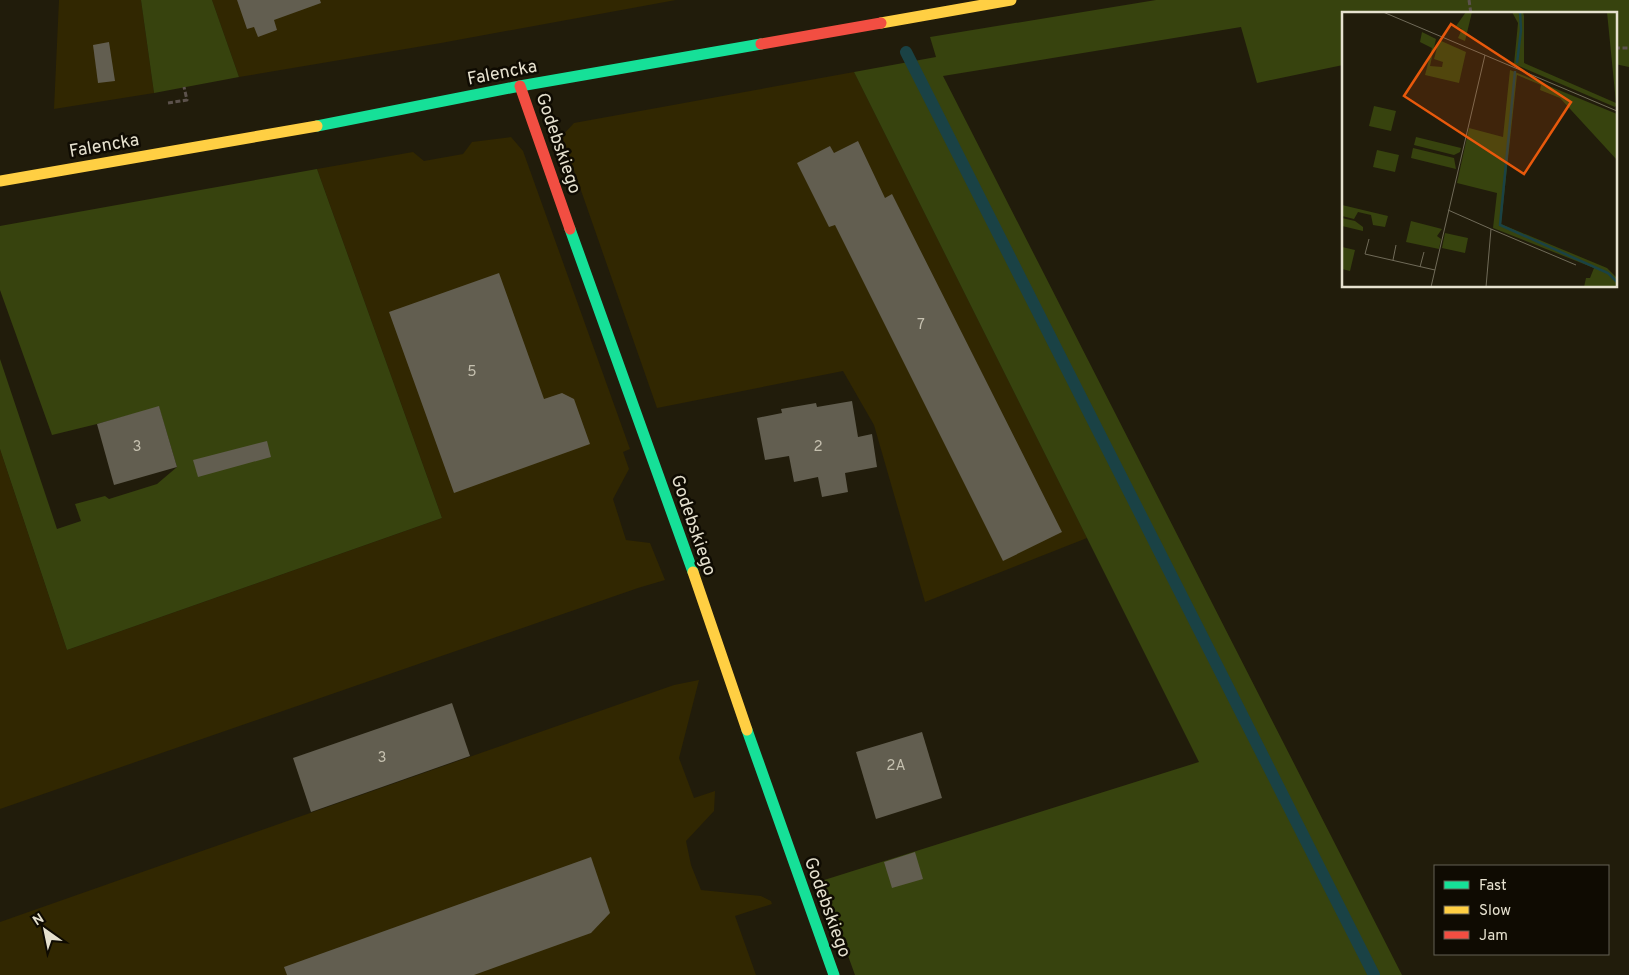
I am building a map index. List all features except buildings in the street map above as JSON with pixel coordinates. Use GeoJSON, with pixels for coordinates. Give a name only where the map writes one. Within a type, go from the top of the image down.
{"type":"FeatureCollection","features":[{"type":"Feature","properties":{"kind":"street","name":"Falencka"},"geometry":{"type":"LineString","coordinates":[[0,181],[274,134],[520,86],[1011,0]]}},
{"type":"Feature","properties":{"kind":"street","name":"Godebskiego"},"geometry":{"type":"LineString","coordinates":[[520,86],[609,342],[667,497],[834,975]]}},
{"type":"Feature","properties":{"kind":"path"},"geometry":{"type":"LineString","coordinates":[[1616,48],[1629,48]]}},
{"type":"Feature","properties":{"kind":"path"},"geometry":{"type":"LineString","coordinates":[[168,104],[187,100],[184,87]]}},
{"type":"Feature","properties":{"kind":"shaded area"},"geometry":{"type":"Polygon","coordinates":[[[59,0],[141,0],[154,93],[54,109],[59,0]]]}},
{"type":"Feature","properties":{"kind":"shaded area"},"geometry":{"type":"Polygon","coordinates":[[[212,0],[676,0],[441,43],[239,77],[212,0]]]}},
{"type":"Feature","properties":{"kind":"shaded area"},"geometry":{"type":"Polygon","coordinates":[[[854,72],[1087,538],[925,602],[874,425],[843,371],[657,408],[562,136],[574,123],[854,72]]]}},
{"type":"Feature","properties":{"kind":"shaded area"},"geometry":{"type":"Polygon","coordinates":[[[511,137],[523,151],[630,449],[623,452],[629,469],[613,499],[626,540],[650,543],[665,580],[0,809],[0,449],[67,650],[442,518],[317,169],[413,152],[424,161],[463,154],[472,142],[511,137]]]}},
{"type":"Feature","properties":{"kind":"shaded area"},"geometry":{"type":"Polygon","coordinates":[[[699,680],[679,758],[694,798],[715,791],[714,811],[686,841],[691,865],[701,890],[761,896],[771,901],[772,904],[735,916],[756,975],[0,975],[0,922],[674,685],[699,680]]]}},
{"type":"Feature","properties":{"kind":"green space"},"geometry":{"type":"Polygon","coordinates":[[[141,0],[212,0],[239,77],[154,93],[141,0]]]}},
{"type":"Feature","properties":{"kind":"green space"},"geometry":{"type":"Polygon","coordinates":[[[1156,0],[1629,0],[1629,67],[1616,64],[1616,12],[1342,12],[1342,65],[1257,83],[1241,27],[943,76],[1402,975],[855,975],[821,881],[1199,762],[854,72],[936,57],[930,37],[1156,0]]]}},
{"type":"Feature","properties":{"kind":"green space"},"geometry":{"type":"Polygon","coordinates":[[[317,169],[442,518],[67,650],[0,449],[0,359],[57,529],[81,521],[75,504],[105,496],[109,499],[157,484],[177,467],[159,407],[52,435],[0,290],[0,226],[317,169]]]}},
{"type":"Feature","properties":{"kind":"waterway"},"geometry":{"type":"LineString","coordinates":[[906,52],[1374,975]]}},
{"type":"Feature","properties":{"kind":"traffic: fast"},"geometry":{"type":"LineString","coordinates":[[317,126],[520,86],[761,44]]}},
{"type":"Feature","properties":{"kind":"traffic: fast"},"geometry":{"type":"LineString","coordinates":[[570,229],[693,572]]}},
{"type":"Feature","properties":{"kind":"traffic: fast"},"geometry":{"type":"LineString","coordinates":[[747,730],[834,975]]}},
{"type":"Feature","properties":{"kind":"traffic: slow"},"geometry":{"type":"LineString","coordinates":[[881,23],[1011,0]]}},
{"type":"Feature","properties":{"kind":"traffic: slow"},"geometry":{"type":"LineString","coordinates":[[0,181],[317,126]]}},
{"type":"Feature","properties":{"kind":"traffic: slow"},"geometry":{"type":"LineString","coordinates":[[693,572],[747,730]]}},
{"type":"Feature","properties":{"kind":"traffic: jam"},"geometry":{"type":"LineString","coordinates":[[761,44],[881,23]]}},
{"type":"Feature","properties":{"kind":"traffic: jam"},"geometry":{"type":"LineString","coordinates":[[520,86],[570,229]]}}]}
